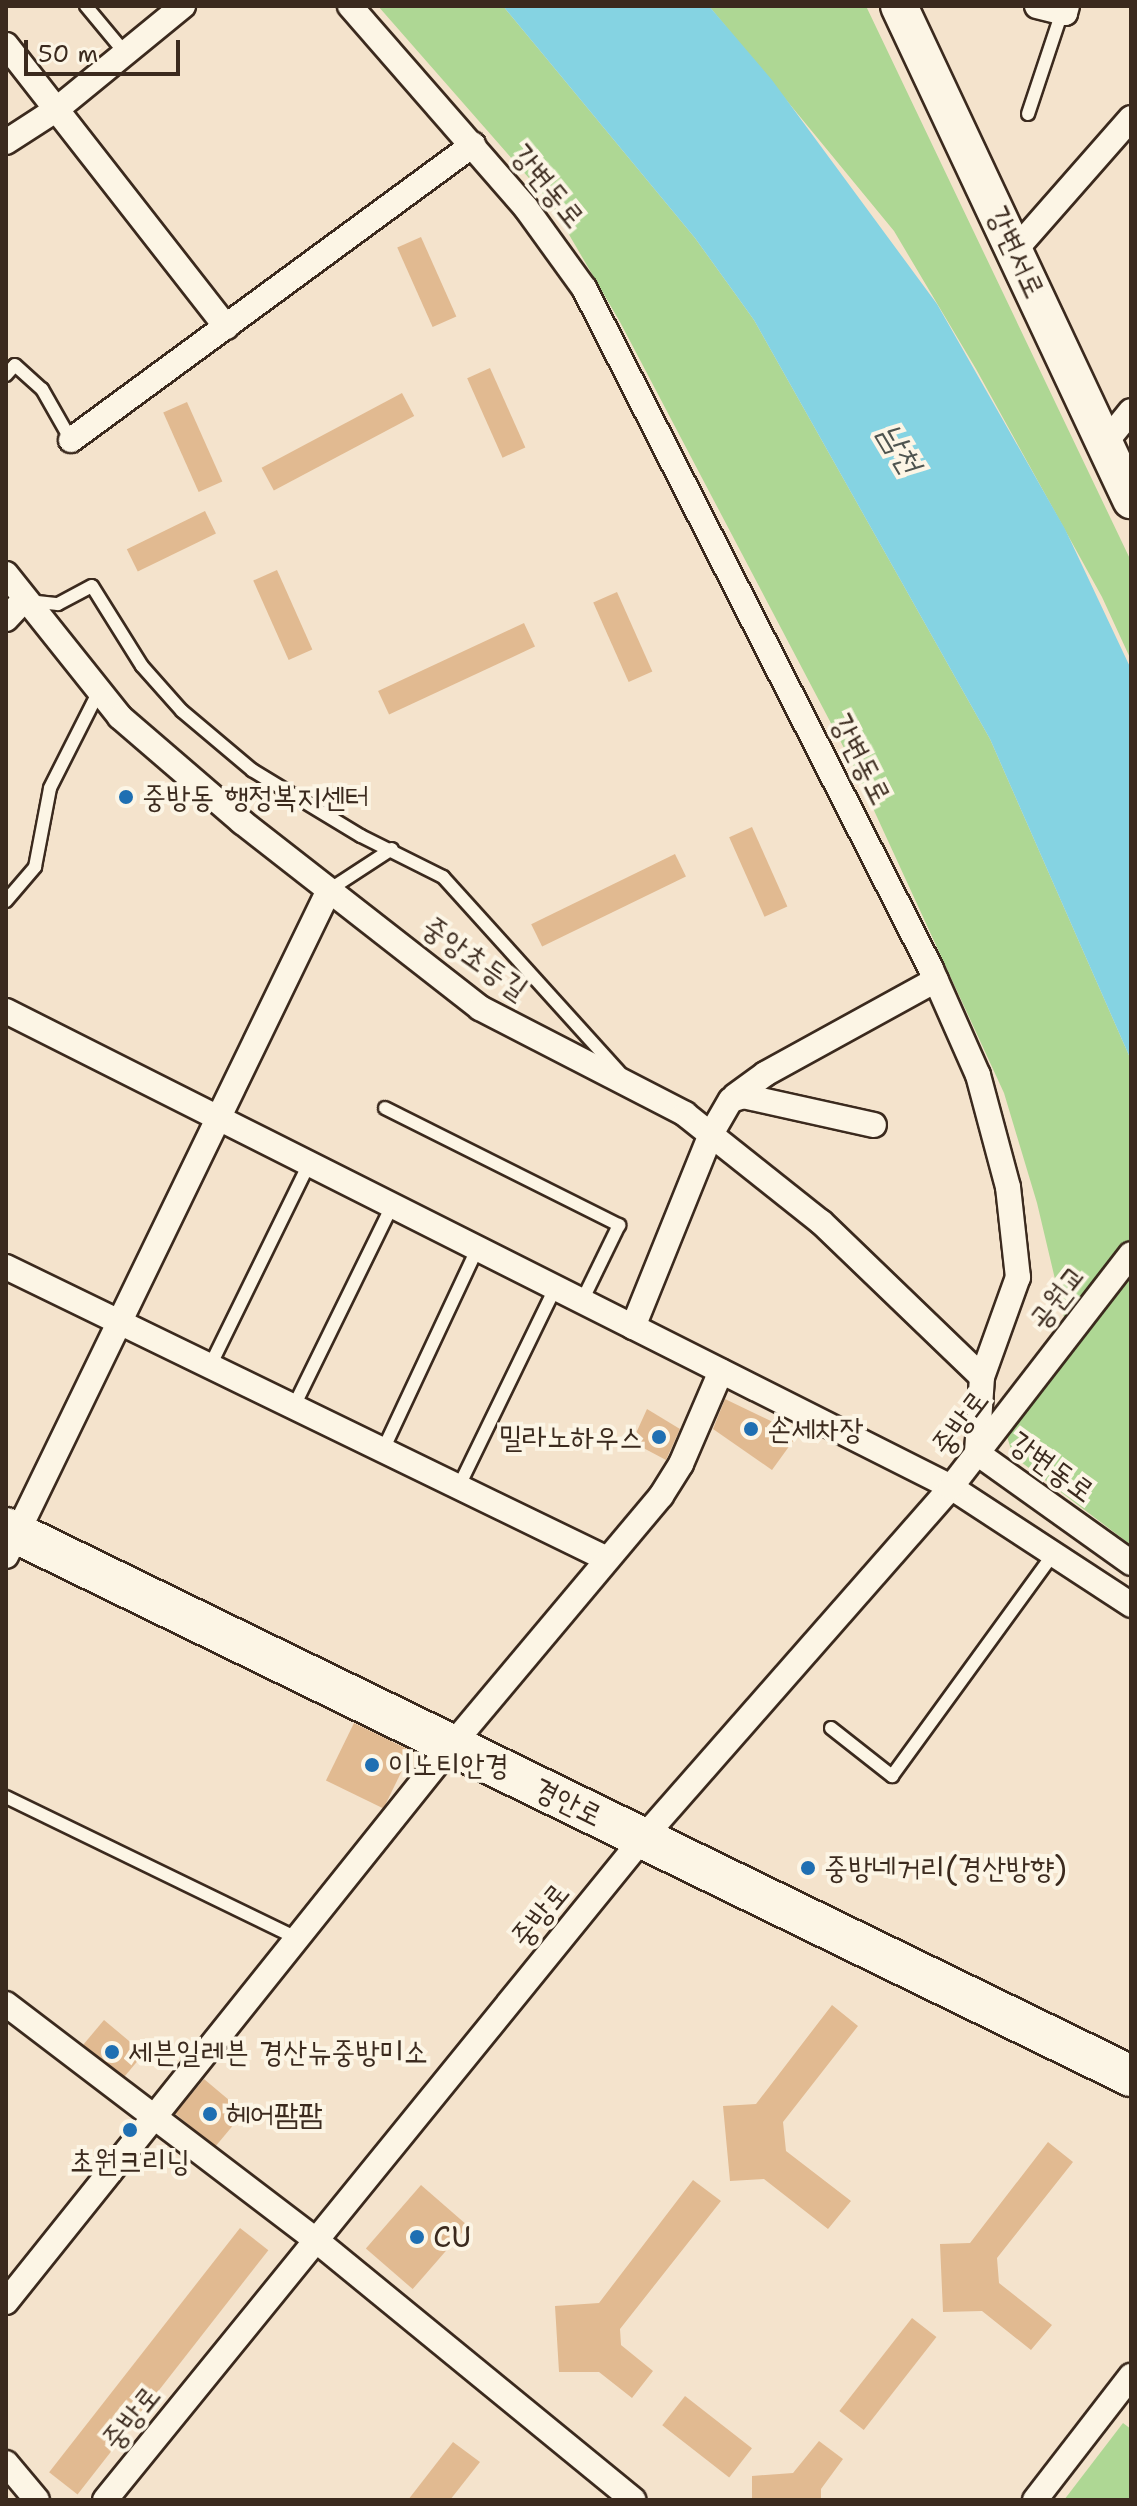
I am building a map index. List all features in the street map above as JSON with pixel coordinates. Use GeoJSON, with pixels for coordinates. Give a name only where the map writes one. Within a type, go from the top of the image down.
{"type":"FeatureCollection","features":[{"type":"Feature","properties":{"kind":"main road","name":"경안로"},"geometry":{"type":"LineString","coordinates":[[10,1540],[452,1745],[1131,2076]]}},
{"type":"Feature","properties":{"kind":"street"},"geometry":{"type":"LineString","coordinates":[[6,142],[57,109],[183,6]]}},
{"type":"Feature","properties":{"kind":"street","name":"강변동로"},"geometry":{"type":"LineString","coordinates":[[350,6],[473,145],[584,288],[936,980],[978,1075],[1008,1187],[1018,1277],[982,1377],[977,1453],[1131,1563]]}},
{"type":"Feature","properties":{"kind":"street","name":"강변서로"},"geometry":{"type":"LineString","coordinates":[[899,6],[1016,249],[1131,500]]}},
{"type":"Feature","properties":{"kind":"street"},"geometry":{"type":"LineString","coordinates":[[1037,6],[1065,9]]}},
{"type":"Feature","properties":{"kind":"street"},"geometry":{"type":"LineString","coordinates":[[6,45],[226,327]]}},
{"type":"Feature","properties":{"kind":"street"},"geometry":{"type":"LineString","coordinates":[[1016,249],[1131,118]]}},
{"type":"Feature","properties":{"kind":"street"},"geometry":{"type":"LineString","coordinates":[[71,440],[473,145]]}},
{"type":"Feature","properties":{"kind":"street"},"geometry":{"type":"LineString","coordinates":[[1105,443],[1131,411]]}},
{"type":"Feature","properties":{"kind":"street","name":"중앙초등길"},"geometry":{"type":"LineString","coordinates":[[6,574],[15,599],[148,742],[480,1008],[633,1087],[711,1134],[821,1222],[982,1377]]}},
{"type":"Feature","properties":{"kind":"street"},"geometry":{"type":"LineString","coordinates":[[6,619],[15,599]]}},
{"type":"Feature","properties":{"kind":"street"},"geometry":{"type":"LineString","coordinates":[[10,1540],[120,1322],[329,890]]}},
{"type":"Feature","properties":{"kind":"street"},"geometry":{"type":"LineString","coordinates":[[633,1327],[711,1134],[735,1096],[765,1074],[936,980]]}},
{"type":"Feature","properties":{"kind":"street"},"geometry":{"type":"LineString","coordinates":[[6,1011],[951,1487],[1051,1557],[1131,1605]]}},
{"type":"Feature","properties":{"kind":"street"},"geometry":{"type":"LineString","coordinates":[[735,1096],[874,1125]]}},
{"type":"Feature","properties":{"kind":"street","name":"공원교"},"geometry":{"type":"LineString","coordinates":[[1034,1379],[1131,1254]]}},
{"type":"Feature","properties":{"kind":"street"},"geometry":{"type":"LineString","coordinates":[[6,1267],[607,1559]]}},
{"type":"Feature","properties":{"kind":"street"},"geometry":{"type":"LineString","coordinates":[[6,2302],[296,1938],[676,1473],[721,1371]]}},
{"type":"Feature","properties":{"kind":"street","name":"중방로"},"geometry":{"type":"LineString","coordinates":[[105,2500],[643,1838],[951,1487],[1034,1379]]}},
{"type":"Feature","properties":{"kind":"street"},"geometry":{"type":"LineString","coordinates":[[6,2004],[317,2241],[634,2500]]}},
{"type":"Feature","properties":{"kind":"street"},"geometry":{"type":"LineString","coordinates":[[1035,2500],[1127,2391]]}},
{"type":"Feature","properties":{"kind":"street"},"geometry":{"type":"LineString","coordinates":[[6,2463],[37,2500]]}},
{"type":"Feature","properties":{"kind":"lane"},"geometry":{"type":"LineString","coordinates":[[86,6],[125,53]]}},
{"type":"Feature","properties":{"kind":"lane"},"geometry":{"type":"LineString","coordinates":[[1028,114],[1065,9]]}},
{"type":"Feature","properties":{"kind":"lane"},"geometry":{"type":"LineString","coordinates":[[6,375],[15,365],[42,389],[71,440]]}},
{"type":"Feature","properties":{"kind":"lane"},"geometry":{"type":"LineString","coordinates":[[15,599],[58,604],[92,586],[142,666],[228,753],[361,836],[443,877],[633,1087]]}},
{"type":"Feature","properties":{"kind":"lane"},"geometry":{"type":"LineString","coordinates":[[6,901],[35,867],[50,788],[99,691]]}},
{"type":"Feature","properties":{"kind":"lane"},"geometry":{"type":"LineString","coordinates":[[329,890],[392,849]]}},
{"type":"Feature","properties":{"kind":"lane"},"geometry":{"type":"LineString","coordinates":[[385,1108],[619,1225],[582,1301]]}},
{"type":"Feature","properties":{"kind":"lane"},"geometry":{"type":"LineString","coordinates":[[210,1366],[309,1164]]}},
{"type":"Feature","properties":{"kind":"lane"},"geometry":{"type":"LineString","coordinates":[[294,1406],[392,1206]]}},
{"type":"Feature","properties":{"kind":"lane"},"geometry":{"type":"LineString","coordinates":[[383,1450],[477,1249]]}},
{"type":"Feature","properties":{"kind":"lane"},"geometry":{"type":"LineString","coordinates":[[459,1486],[555,1288]]}},
{"type":"Feature","properties":{"kind":"lane"},"geometry":{"type":"LineString","coordinates":[[831,1728],[892,1776],[1051,1557]]}},
{"type":"Feature","properties":{"kind":"lane"},"geometry":{"type":"LineString","coordinates":[[6,1797],[296,1938]]}},
{"type":"Feature","properties":{"kind":"green space"},"geometry":{"type":"Polygon","coordinates":[[[378,6],[503,6],[695,238],[754,320],[990,739],[1131,1060],[1131,1545],[1013,1456],[1006,1433],[1072,1351],[1037,1203],[1004,1093],[854,767],[620,322],[550,202],[378,6]]]}},
{"type":"Feature","properties":{"kind":"green space"},"geometry":{"type":"Polygon","coordinates":[[[709,6],[866,6],[1131,561],[1131,660],[1102,597],[976,369],[894,231],[709,6]]]}},
{"type":"Feature","properties":{"kind":"green space"},"geometry":{"type":"Polygon","coordinates":[[[1123,2423],[1131,2429],[1131,2500],[1064,2500],[1123,2423]]]}},
{"type":"Feature","properties":{"kind":"water","name":"남천"},"geometry":{"type":"Polygon","coordinates":[[[503,6],[709,6],[772,80],[937,304],[1065,529],[1131,669],[1131,1060],[990,739],[754,320],[695,238],[503,6]]]}},
{"type":"Feature","properties":{"kind":"building"},"geometry":{"type":"Polygon","coordinates":[[[421,237],[456,316],[433,327],[397,248],[421,237]]]}},
{"type":"Feature","properties":{"kind":"building"},"geometry":{"type":"Polygon","coordinates":[[[490,368],[525,447],[503,458],[467,378],[490,368]]]}},
{"type":"Feature","properties":{"kind":"building"},"geometry":{"type":"Polygon","coordinates":[[[402,393],[414,416],[274,491],[262,468],[402,393]]]}},
{"type":"Feature","properties":{"kind":"building"},"geometry":{"type":"Polygon","coordinates":[[[187,402],[222,481],[199,492],[163,413],[187,402]]]}},
{"type":"Feature","properties":{"kind":"building"},"geometry":{"type":"Polygon","coordinates":[[[205,511],[216,533],[138,572],[127,549],[205,511]]]}},
{"type":"Feature","properties":{"kind":"building"},"geometry":{"type":"Polygon","coordinates":[[[277,570],[312,649],[289,660],[253,581],[277,570]]]}},
{"type":"Feature","properties":{"kind":"building"},"geometry":{"type":"Polygon","coordinates":[[[617,592],[652,671],[629,682],[593,603],[617,592]]]}},
{"type":"Feature","properties":{"kind":"building"},"geometry":{"type":"Polygon","coordinates":[[[524,623],[535,647],[389,715],[378,691],[524,623]]]}},
{"type":"Feature","properties":{"kind":"building"},"geometry":{"type":"Polygon","coordinates":[[[752,827],[787,906],[765,917],[729,837],[752,827]]]}},
{"type":"Feature","properties":{"kind":"building"},"geometry":{"type":"Polygon","coordinates":[[[675,854],[686,876],[542,947],[531,924],[675,854]]]}},
{"type":"Feature","properties":{"kind":"building","name":"손세차장"},"geometry":{"type":"Polygon","coordinates":[[[725,1399],[798,1434],[772,1470],[713,1429],[725,1399]]]}},
{"type":"Feature","properties":{"kind":"building","name":"밀라노하우스"},"geometry":{"type":"Polygon","coordinates":[[[647,1409],[680,1429],[666,1460],[632,1442],[647,1409]]]}},
{"type":"Feature","properties":{"kind":"building"},"geometry":{"type":"Polygon","coordinates":[[[354,1723],[412,1751],[383,1809],[326,1781],[354,1723]]]}},
{"type":"Feature","properties":{"kind":"building"},"geometry":{"type":"Polygon","coordinates":[[[832,2005],[858,2026],[783,2122],[786,2151],[851,2201],[828,2229],[764,2179],[730,2181],[723,2106],[756,2104],[832,2005]]]}},
{"type":"Feature","properties":{"kind":"building","name":"세븐일레븐 경산뉴중방미소"},"geometry":{"type":"Polygon","coordinates":[[[104,2020],[144,2053],[123,2078],[83,2045],[104,2020]]]}},
{"type":"Feature","properties":{"kind":"building","name":"헤어팜팜"},"geometry":{"type":"Polygon","coordinates":[[[204,2079],[244,2112],[215,2147],[175,2113],[204,2079]]]}},
{"type":"Feature","properties":{"kind":"building"},"geometry":{"type":"Polygon","coordinates":[[[1048,2142],[1073,2162],[997,2258],[999,2283],[1052,2325],[1031,2350],[982,2311],[943,2312],[940,2244],[970,2243],[1048,2142]]]}},
{"type":"Feature","properties":{"kind":"building"},"geometry":{"type":"Polygon","coordinates":[[[693,2180],[721,2201],[620,2329],[621,2345],[653,2371],[632,2398],[599,2372],[559,2372],[555,2306],[599,2303],[693,2180]]]}},
{"type":"Feature","properties":{"kind":"building","name":"CU"},"geometry":{"type":"Polygon","coordinates":[[[421,2185],[468,2226],[413,2289],[366,2248],[421,2185]]]}},
{"type":"Feature","properties":{"kind":"building"},"geometry":{"type":"Polygon","coordinates":[[[240,2228],[268,2250],[78,2494],[49,2472],[240,2228]]]}},
{"type":"Feature","properties":{"kind":"building"},"geometry":{"type":"Polygon","coordinates":[[[912,2318],[936,2337],[864,2430],[839,2411],[912,2318]]]}},
{"type":"Feature","properties":{"kind":"building"},"geometry":{"type":"Polygon","coordinates":[[[685,2396],[752,2448],[729,2477],[662,2425],[685,2396]]]}},
{"type":"Feature","properties":{"kind":"building"},"geometry":{"type":"Polygon","coordinates":[[[819,2441],[843,2459],[821,2489],[821,2500],[752,2500],[752,2476],[793,2473],[819,2441]]]}},
{"type":"Feature","properties":{"kind":"building"},"geometry":{"type":"Polygon","coordinates":[[[453,2442],[480,2462],[450,2500],[408,2500],[453,2442]]]}},
{"type":"Feature","properties":{"kind":"place","name":"중방동 행정복지센터"},"geometry":{"type":"Point","coordinates":[126,797]}},
{"type":"Feature","properties":{"kind":"place","name":"손세차장"},"geometry":{"type":"Point","coordinates":[751,1429]}},
{"type":"Feature","properties":{"kind":"place","name":"밀라노하우스"},"geometry":{"type":"Point","coordinates":[659,1437]}},
{"type":"Feature","properties":{"kind":"place","name":"이노티안경"},"geometry":{"type":"Point","coordinates":[372,1765]}},
{"type":"Feature","properties":{"kind":"place","name":"중방네거리(경산방향)"},"geometry":{"type":"Point","coordinates":[808,1868]}},
{"type":"Feature","properties":{"kind":"place","name":"세븐일레븐 경산뉴중방미소"},"geometry":{"type":"Point","coordinates":[112,2052]}},
{"type":"Feature","properties":{"kind":"place","name":"헤어팜팜"},"geometry":{"type":"Point","coordinates":[210,2114]}},
{"type":"Feature","properties":{"kind":"place","name":"초원크리닝"},"geometry":{"type":"Point","coordinates":[130,2130]}},
{"type":"Feature","properties":{"kind":"place","name":"CU"},"geometry":{"type":"Point","coordinates":[417,2237]}}]}
